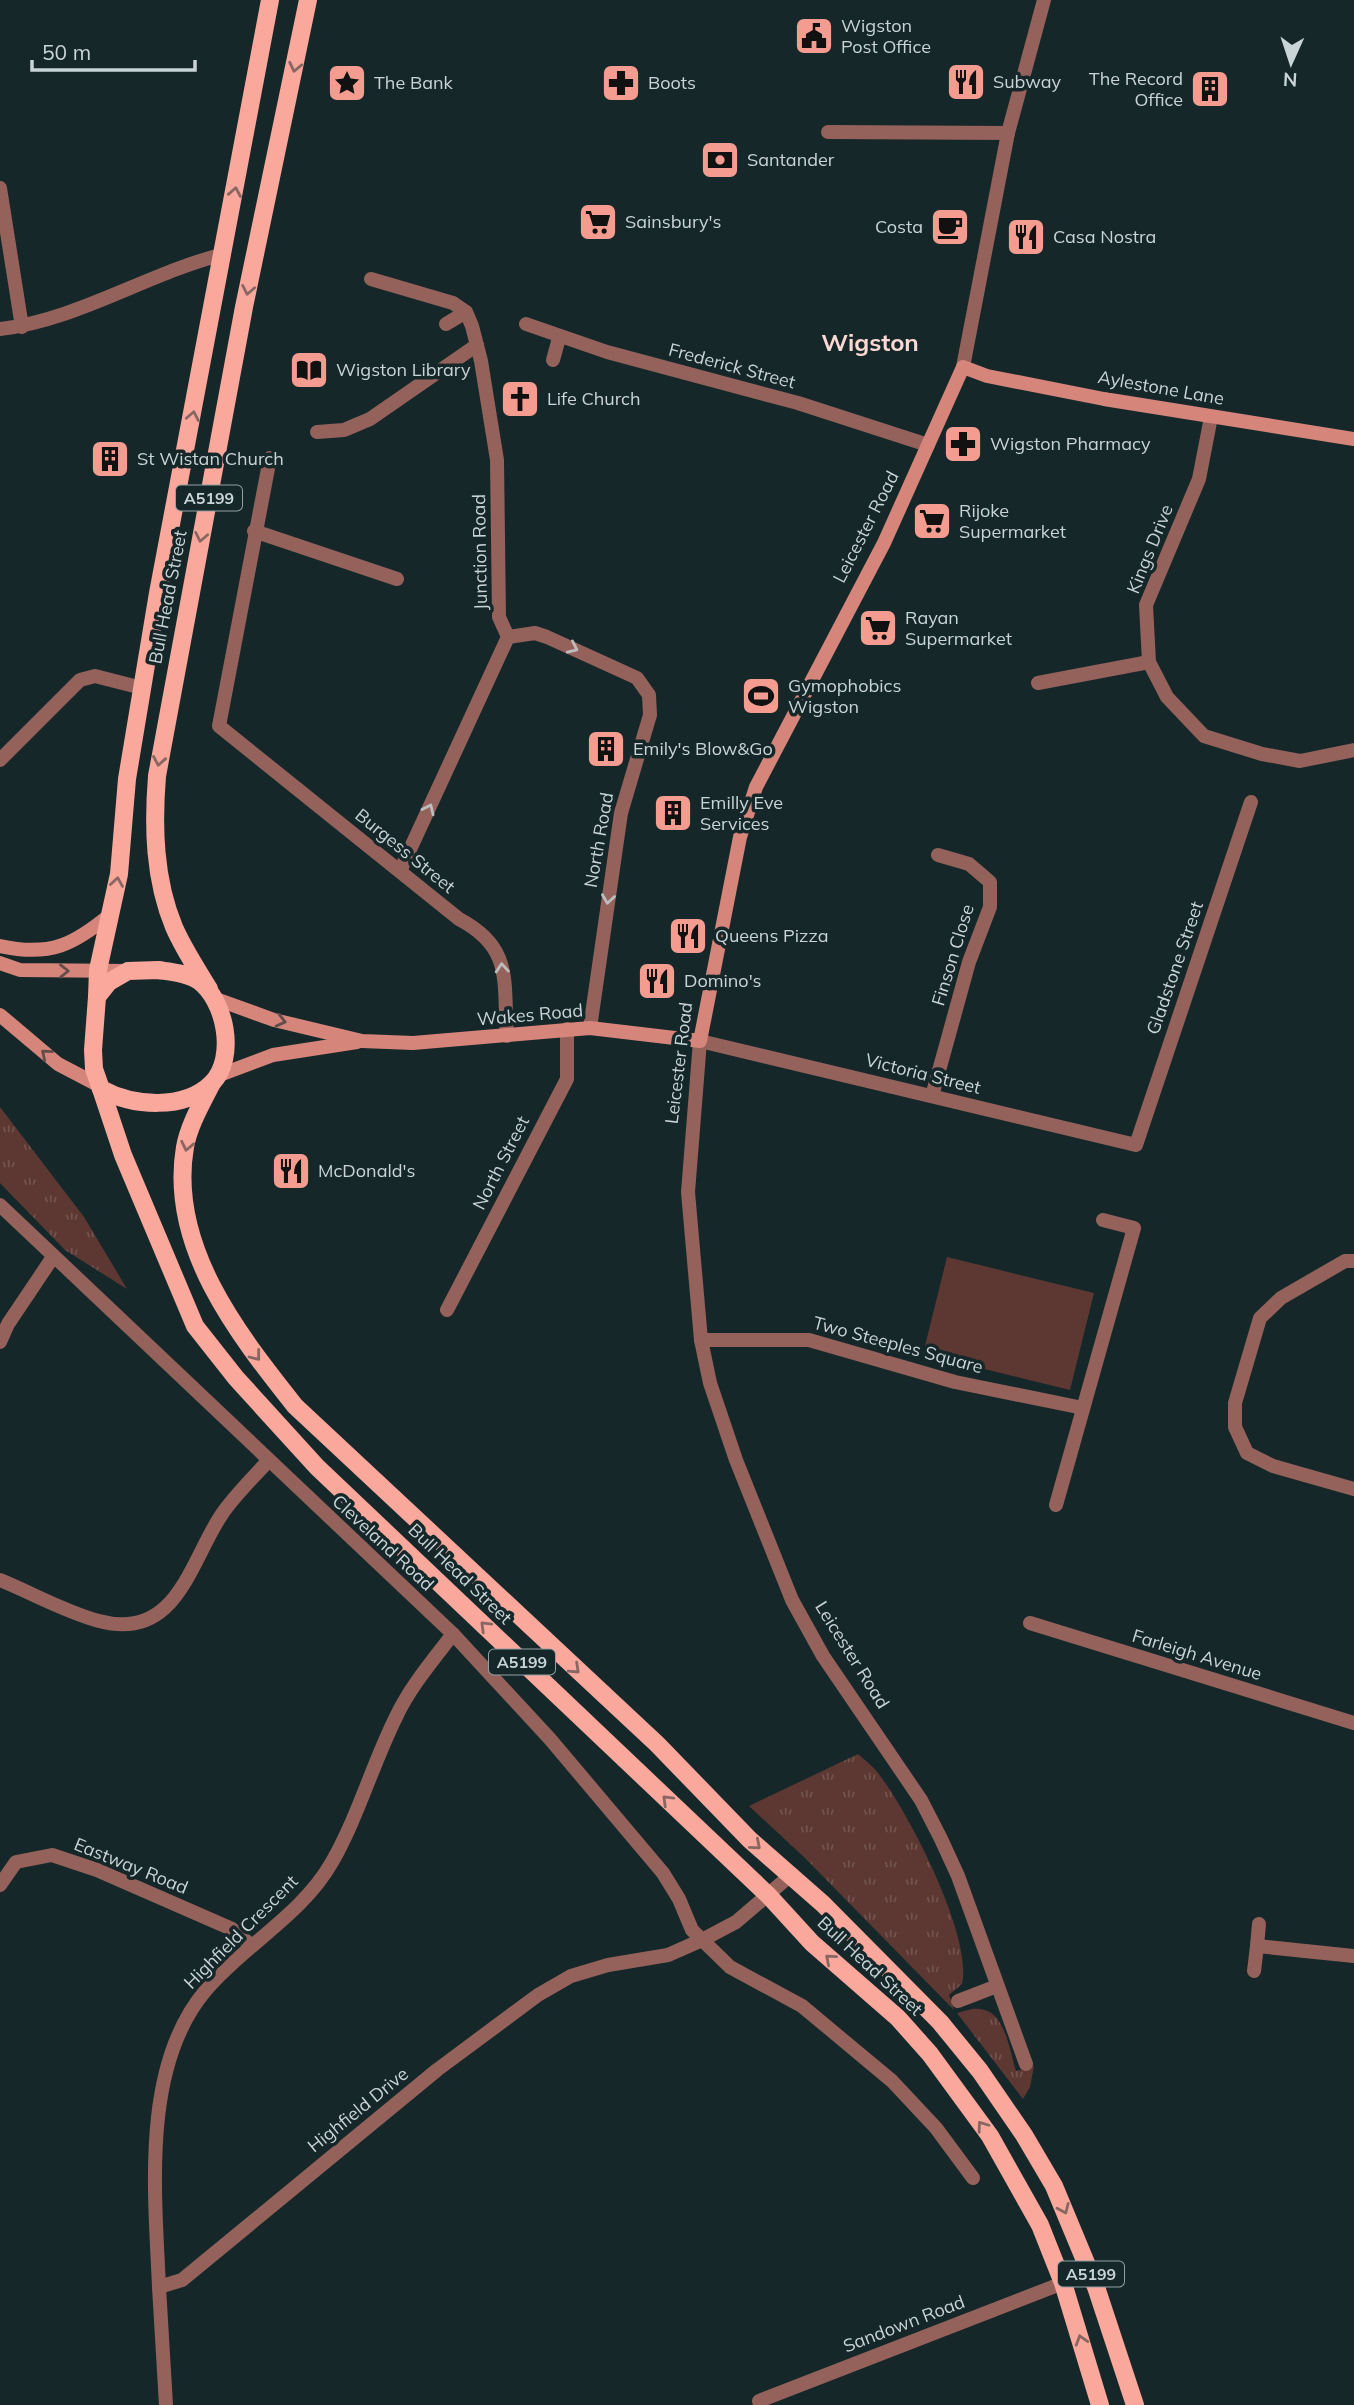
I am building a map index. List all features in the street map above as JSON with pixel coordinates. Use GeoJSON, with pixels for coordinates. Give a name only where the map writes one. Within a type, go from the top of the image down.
{"type":"FeatureCollection","features":[{"type":"Feature","properties":{"kind":"main road","name":"Bull Head Street"},"geometry":{"type":"LineString","coordinates":[[97,997],[98,970],[112,913],[127,779],[142,688],[270,0]]}},
{"type":"Feature","properties":{"kind":"main road","name":"Bull Head Street"},"geometry":{"type":"LineString","coordinates":[[213,994],[174,927],[164,894],[154,818],[157,776],[247,294],[308,0]]}},
{"type":"Feature","properties":{"kind":"main road","name":"Aylestone Lane"},"geometry":{"type":"LineString","coordinates":[[963,367],[987,376],[1354,439]]}},
{"type":"Feature","properties":{"kind":"main road","name":"Leicester Road"},"geometry":{"type":"LineString","coordinates":[[700,1041],[740,837],[756,787],[884,543],[963,367]]}},
{"type":"Feature","properties":{"kind":"main road"},"geometry":{"type":"LineString","coordinates":[[0,946],[23,951],[59,948],[89,932],[112,913]]}},
{"type":"Feature","properties":{"kind":"main road"},"geometry":{"type":"LineString","coordinates":[[0,963],[20,970],[158,970],[181,973],[197,979],[213,994],[225,1039],[214,1079],[195,1095],[179,1100],[130,1101],[58,1064],[0,1015]]}},
{"type":"Feature","properties":{"kind":"main road"},"geometry":{"type":"LineString","coordinates":[[99,1087],[93,1050],[97,997],[109,982],[128,971]]}},
{"type":"Feature","properties":{"kind":"main road","name":"Wakes Road"},"geometry":{"type":"LineString","coordinates":[[213,994],[274,1020],[362,1041]]}},
{"type":"Feature","properties":{"kind":"main road","name":"Wakes Road"},"geometry":{"type":"LineString","coordinates":[[214,1079],[272,1055],[362,1041],[413,1043],[590,1028],[700,1041]]}},
{"type":"Feature","properties":{"kind":"main road","name":"Bull Head Street"},"geometry":{"type":"LineString","coordinates":[[214,1079],[185,1146],[183,1173],[187,1209],[195,1245],[221,1308],[248,1347],[295,1406],[657,1744],[750,1840],[792,1874],[940,2022],[979,2071],[1032,2148],[1054,2186],[1080,2245],[1135,2405]]}},
{"type":"Feature","properties":{"kind":"main road","name":"Bull Head Street"},"geometry":{"type":"LineString","coordinates":[[99,1087],[124,1155],[195,1326],[236,1378],[317,1467],[769,1896],[812,1943],[898,2018],[930,2054],[990,2136],[1040,2225],[1063,2283]]}},
{"type":"Feature","properties":{"kind":"main road","name":"A5199"},"geometry":{"type":"LineString","coordinates":[[1063,2283],[1100,2405]]}},
{"type":"Feature","properties":{"kind":"street","name":"Leicester Road"},"geometry":{"type":"LineString","coordinates":[[963,367],[1008,133],[1044,0]]}},
{"type":"Feature","properties":{"kind":"street"},"geometry":{"type":"LineString","coordinates":[[828,132],[1008,133]]}},
{"type":"Feature","properties":{"kind":"street"},"geometry":{"type":"LineString","coordinates":[[0,188],[22,327]]}},
{"type":"Feature","properties":{"kind":"street"},"geometry":{"type":"LineString","coordinates":[[0,329],[22,327],[66,312],[180,265],[224,254]]}},
{"type":"Feature","properties":{"kind":"street"},"geometry":{"type":"LineString","coordinates":[[371,279],[453,303],[466,312],[446,324]]}},
{"type":"Feature","properties":{"kind":"street","name":"Junction Road"},"geometry":{"type":"LineString","coordinates":[[466,312],[477,345],[497,460],[499,617],[508,637]]}},
{"type":"Feature","properties":{"kind":"street","name":"Frederick Street"},"geometry":{"type":"LineString","coordinates":[[526,324],[559,338],[799,403],[928,444]]}},
{"type":"Feature","properties":{"kind":"street"},"geometry":{"type":"LineString","coordinates":[[553,359],[559,338]]}},
{"type":"Feature","properties":{"kind":"street"},"geometry":{"type":"LineString","coordinates":[[317,432],[344,430],[370,419],[477,345]]}},
{"type":"Feature","properties":{"kind":"street","name":"Kings Drive"},"geometry":{"type":"LineString","coordinates":[[1211,416],[1199,479],[1146,605],[1149,662],[1167,697],[1203,736],[1262,754],[1300,761],[1354,750]]}},
{"type":"Feature","properties":{"kind":"street"},"geometry":{"type":"LineString","coordinates":[[270,458],[254,531],[397,579]]}},
{"type":"Feature","properties":{"kind":"street","name":"Burgess Street"},"geometry":{"type":"LineString","coordinates":[[254,531],[219,726],[459,919],[487,936],[502,958],[507,1036]]}},
{"type":"Feature","properties":{"kind":"street","name":"North Road"},"geometry":{"type":"LineString","coordinates":[[508,637],[535,633],[547,637],[637,678],[649,695],[650,715],[621,813],[590,1028]]}},
{"type":"Feature","properties":{"kind":"street"},"geometry":{"type":"LineString","coordinates":[[400,871],[508,637]]}},
{"type":"Feature","properties":{"kind":"street"},"geometry":{"type":"LineString","coordinates":[[1038,682],[1149,662]]}},
{"type":"Feature","properties":{"kind":"street"},"geometry":{"type":"LineString","coordinates":[[0,760],[80,680],[95,676],[142,688]]}},
{"type":"Feature","properties":{"kind":"street","name":"Gladstone Street"},"geometry":{"type":"LineString","coordinates":[[1136,1145],[1251,802]]}},
{"type":"Feature","properties":{"kind":"street","name":"Finson Close"},"geometry":{"type":"LineString","coordinates":[[932,1096],[969,962],[990,907],[990,882],[969,863],[938,855]]}},
{"type":"Feature","properties":{"kind":"street","name":"North Street"},"geometry":{"type":"LineString","coordinates":[[447,1310],[566,1079],[567,1028]]}},
{"type":"Feature","properties":{"kind":"street","name":"Leicester Road"},"geometry":{"type":"LineString","coordinates":[[700,1041],[688,1192],[701,1340],[710,1383],[736,1460],[792,1600],[823,1656],[921,1800],[958,1876],[1026,2064]]}},
{"type":"Feature","properties":{"kind":"street","name":"Victoria Street"},"geometry":{"type":"LineString","coordinates":[[700,1041],[1136,1145]]}},
{"type":"Feature","properties":{"kind":"street","name":"Cleveland Road"},"geometry":{"type":"LineString","coordinates":[[0,1205],[453,1634],[550,1739],[663,1873],[679,1899],[692,1930],[702,1940]]}},
{"type":"Feature","properties":{"kind":"street"},"geometry":{"type":"LineString","coordinates":[[1056,1506],[1133,1228],[1103,1220]]}},
{"type":"Feature","properties":{"kind":"street"},"geometry":{"type":"LineString","coordinates":[[0,1342],[8,1324],[53,1257]]}},
{"type":"Feature","properties":{"kind":"street"},"geometry":{"type":"LineString","coordinates":[[1354,1261],[1345,1261],[1281,1298],[1261,1318],[1235,1403],[1235,1427],[1247,1453],[1273,1466],[1354,1489]]}},
{"type":"Feature","properties":{"kind":"street","name":"Two Steeples Square"},"geometry":{"type":"LineString","coordinates":[[701,1340],[809,1340],[955,1382],[1083,1408]]}},
{"type":"Feature","properties":{"kind":"street"},"geometry":{"type":"LineString","coordinates":[[0,1580],[99,1621],[129,1624],[160,1613],[178,1596],[223,1513],[268,1461]]}},
{"type":"Feature","properties":{"kind":"street","name":"Farleigh Avenue"},"geometry":{"type":"LineString","coordinates":[[1030,1623],[1354,1723]]}},
{"type":"Feature","properties":{"kind":"street","name":"Highfield Crescent"},"geometry":{"type":"LineString","coordinates":[[159,2287],[155,2196],[160,2099],[180,2029],[206,1991],[251,1945],[305,1899],[332,1863],[397,1714],[453,1634]]}},
{"type":"Feature","properties":{"kind":"street","name":"Eastway Road"},"geometry":{"type":"LineString","coordinates":[[0,1885],[16,1862],[52,1855],[97,1870],[232,1929],[251,1945]]}},
{"type":"Feature","properties":{"kind":"street","name":"Highfield Drive"},"geometry":{"type":"LineString","coordinates":[[159,2287],[182,2280],[437,2070],[538,1995],[571,1976],[608,1965],[668,1955],[702,1940],[736,1922],[792,1874]]}},
{"type":"Feature","properties":{"kind":"street"},"geometry":{"type":"LineString","coordinates":[[1254,1971],[1259,1924]]}},
{"type":"Feature","properties":{"kind":"street"},"geometry":{"type":"LineString","coordinates":[[702,1940],[730,1967],[802,2006],[892,2081],[936,2128],[973,2178]]}},
{"type":"Feature","properties":{"kind":"street"},"geometry":{"type":"LineString","coordinates":[[1256,1945],[1354,1956]]}},
{"type":"Feature","properties":{"kind":"street"},"geometry":{"type":"LineString","coordinates":[[958,2001],[997,1986]]}},
{"type":"Feature","properties":{"kind":"street","name":"Sandown Road"},"geometry":{"type":"LineString","coordinates":[[760,2403],[1063,2283]]}},
{"type":"Feature","properties":{"kind":"street"},"geometry":{"type":"LineString","coordinates":[[159,2287],[166,2405]]}},
{"type":"Feature","properties":{"kind":"green space"},"geometry":{"type":"Polygon","coordinates":[[[0,1107],[84,1217],[127,1289],[65,1250],[0,1183],[0,1107]]]}},
{"type":"Feature","properties":{"kind":"green space"},"geometry":{"type":"Polygon","coordinates":[[[947,1257],[1094,1293],[1070,1390],[923,1354],[947,1257]]]}},
{"type":"Feature","properties":{"kind":"green space"},"geometry":{"type":"Polygon","coordinates":[[[858,1754],[879,1774],[893,1795],[922,1847],[949,1908],[963,1963],[962,1984],[949,1995],[954,2010],[805,1858],[749,1806],[858,1754]]]}},
{"type":"Feature","properties":{"kind":"green space"},"geometry":{"type":"Polygon","coordinates":[[[983,2009],[998,2020],[1007,2039],[1016,2071],[1034,2066],[1030,2087],[1023,2099],[957,2013],[983,2009]]]}},
{"type":"Feature","properties":{"kind":"place","name":"Wigston Post Office"},"geometry":{"type":"Point","coordinates":[814,36]}},
{"type":"Feature","properties":{"kind":"place","name":"Subway"},"geometry":{"type":"Point","coordinates":[966,82]}},
{"type":"Feature","properties":{"kind":"place","name":"The Bank"},"geometry":{"type":"Point","coordinates":[347,83]}},
{"type":"Feature","properties":{"kind":"place","name":"Boots"},"geometry":{"type":"Point","coordinates":[621,83]}},
{"type":"Feature","properties":{"kind":"place","name":"The Record Office"},"geometry":{"type":"Point","coordinates":[1210,89]}},
{"type":"Feature","properties":{"kind":"place","name":"Santander"},"geometry":{"type":"Point","coordinates":[720,160]}},
{"type":"Feature","properties":{"kind":"place","name":"Sainsbury's"},"geometry":{"type":"Point","coordinates":[598,222]}},
{"type":"Feature","properties":{"kind":"place","name":"Costa"},"geometry":{"type":"Point","coordinates":[950,227]}},
{"type":"Feature","properties":{"kind":"place","name":"Casa Nostra"},"geometry":{"type":"Point","coordinates":[1026,237]}},
{"type":"Feature","properties":{"kind":"place","name":"Wigston Library"},"geometry":{"type":"Point","coordinates":[309,370]}},
{"type":"Feature","properties":{"kind":"place","name":"Life Church"},"geometry":{"type":"Point","coordinates":[520,399]}},
{"type":"Feature","properties":{"kind":"place","name":"Wigston Pharmacy"},"geometry":{"type":"Point","coordinates":[963,444]}},
{"type":"Feature","properties":{"kind":"place","name":"St Wistan Church"},"geometry":{"type":"Point","coordinates":[110,459]}},
{"type":"Feature","properties":{"kind":"place","name":"Rijoke Supermarket"},"geometry":{"type":"Point","coordinates":[932,521]}},
{"type":"Feature","properties":{"kind":"place","name":"Rayan Supermarket"},"geometry":{"type":"Point","coordinates":[878,628]}},
{"type":"Feature","properties":{"kind":"place","name":"Gymophobics Wigston"},"geometry":{"type":"Point","coordinates":[761,696]}},
{"type":"Feature","properties":{"kind":"place","name":"Emily's Blow&Go"},"geometry":{"type":"Point","coordinates":[606,749]}},
{"type":"Feature","properties":{"kind":"place","name":"Emilly Eve Services"},"geometry":{"type":"Point","coordinates":[673,813]}},
{"type":"Feature","properties":{"kind":"place","name":"Queens Pizza"},"geometry":{"type":"Point","coordinates":[688,936]}},
{"type":"Feature","properties":{"kind":"place","name":"Domino's"},"geometry":{"type":"Point","coordinates":[657,981]}},
{"type":"Feature","properties":{"kind":"place","name":"McDonald's"},"geometry":{"type":"Point","coordinates":[291,1171]}},
{"type":"Feature","properties":{"kind":"district","name":"Wigston"},"geometry":{"type":"Point","coordinates":[870,343]}}]}
